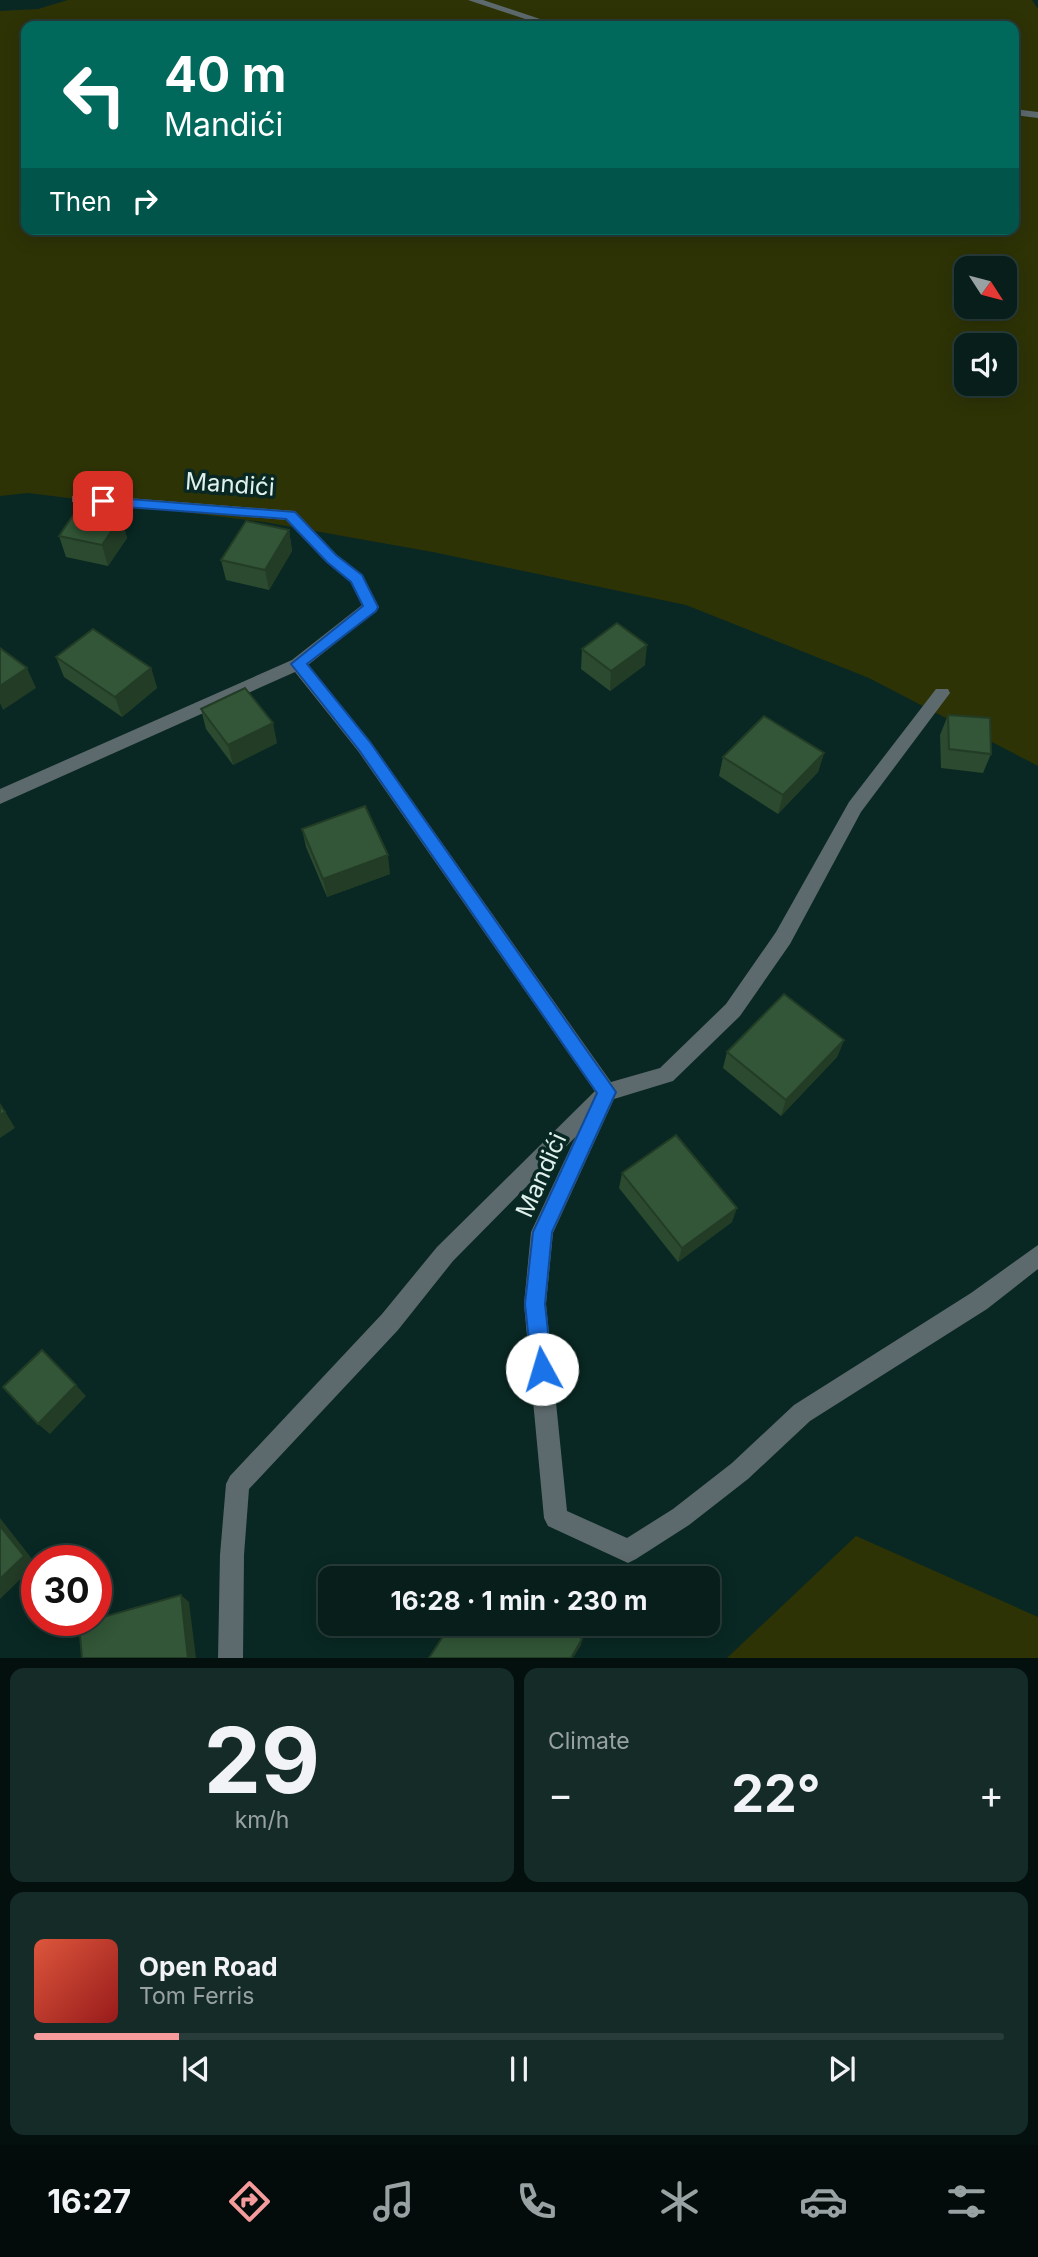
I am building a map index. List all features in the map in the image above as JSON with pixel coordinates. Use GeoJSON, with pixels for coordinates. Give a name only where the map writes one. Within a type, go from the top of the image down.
{"type":"FeatureCollection","features":[{"type":"Feature","properties":{"kind":"street"},"geometry":{"type":"LineString","coordinates":[[473,0],[540,21]]}},
{"type":"Feature","properties":{"kind":"street"},"geometry":{"type":"LineString","coordinates":[[1019,113],[1038,115]]}},
{"type":"Feature","properties":{"kind":"street","name":"Mandići"},"geometry":{"type":"LineString","coordinates":[[0,797],[298,664],[371,607],[357,579],[331,558],[290,515],[77,499]]}},
{"type":"Feature","properties":{"kind":"street"},"geometry":{"type":"LineString","coordinates":[[298,664],[364,746],[607,1092]]}},
{"type":"Feature","properties":{"kind":"street"},"geometry":{"type":"LineString","coordinates":[[230,1658],[232,1555],[238,1483],[390,1322],[445,1254],[607,1092],[666,1075],[733,1010],[783,938],[855,807],[942,693]]}},
{"type":"Feature","properties":{"kind":"street","name":"Mandići"},"geometry":{"type":"LineString","coordinates":[[607,1092],[542,1232],[535,1304],[556,1518],[628,1551],[681,1517],[740,1471],[802,1413],[979,1301],[1038,1256]]}},
{"type":"Feature","properties":{"kind":"green space"},"geometry":{"type":"Polygon","coordinates":[[[68,0],[1032,0],[1038,9],[1038,766],[869,678],[686,605],[433,552],[264,522],[28,493],[0,496],[0,11],[38,9],[68,0]]]}},
{"type":"Feature","properties":{"kind":"green space"},"geometry":{"type":"Polygon","coordinates":[[[856,1536],[1038,1617],[1038,1658],[727,1658],[856,1536]]]}},
{"type":"Feature","properties":{"kind":"building"},"geometry":{"type":"Polygon","coordinates":[[[78,508],[121,517],[102,545],[59,536],[78,508]]]}},
{"type":"Feature","properties":{"kind":"building"},"geometry":{"type":"Polygon","coordinates":[[[246,521],[289,530],[265,570],[221,560],[246,521]]]}},
{"type":"Feature","properties":{"kind":"building"},"geometry":{"type":"Polygon","coordinates":[[[617,623],[647,645],[611,671],[582,649],[617,623]]]}},
{"type":"Feature","properties":{"kind":"building"},"geometry":{"type":"Polygon","coordinates":[[[93,629],[151,668],[115,697],[56,657],[93,629]]]}},
{"type":"Feature","properties":{"kind":"building"},"geometry":{"type":"Polygon","coordinates":[[[0,648],[27,668],[0,686],[0,648]]]}},
{"type":"Feature","properties":{"kind":"building"},"geometry":{"type":"Polygon","coordinates":[[[245,688],[273,723],[228,745],[201,709],[245,688]]]}},
{"type":"Feature","properties":{"kind":"building"},"geometry":{"type":"Polygon","coordinates":[[[948,715],[990,718],[991,754],[949,749],[948,715]]]}},
{"type":"Feature","properties":{"kind":"building"},"geometry":{"type":"Polygon","coordinates":[[[764,716],[824,753],[783,795],[723,757],[764,716]]]}},
{"type":"Feature","properties":{"kind":"building"},"geometry":{"type":"Polygon","coordinates":[[[365,806],[388,855],[323,879],[302,829],[365,806]]]}},
{"type":"Feature","properties":{"kind":"building"},"geometry":{"type":"Polygon","coordinates":[[[784,994],[844,1040],[786,1100],[727,1052],[784,994]]]}},
{"type":"Feature","properties":{"kind":"building"},"geometry":{"type":"Polygon","coordinates":[[[676,1135],[737,1208],[682,1248],[622,1173],[676,1135]]]}},
{"type":"Feature","properties":{"kind":"building"},"geometry":{"type":"Polygon","coordinates":[[[42,1350],[76,1385],[38,1424],[3,1387],[42,1350]]]}},
{"type":"Feature","properties":{"kind":"building"},"geometry":{"type":"Polygon","coordinates":[[[0,1526],[21,1552],[21,1559],[0,1579],[0,1526]]]}},
{"type":"Feature","properties":{"kind":"building"},"geometry":{"type":"Polygon","coordinates":[[[181,1595],[188,1658],[82,1658],[80,1636],[112,1636],[112,1614],[181,1595]]]}},
{"type":"Feature","properties":{"kind":"building"},"geometry":{"type":"Polygon","coordinates":[[[443,1636],[578,1636],[582,1639],[571,1658],[429,1658],[443,1636]]]}},
{"type":"Feature","properties":{"kind":"route"},"geometry":{"type":"LineString","coordinates":[[103,501],[290,515],[331,558],[357,579],[371,607],[298,664],[364,746],[607,1092],[542,1232],[535,1304],[542,1369]]}}]}
